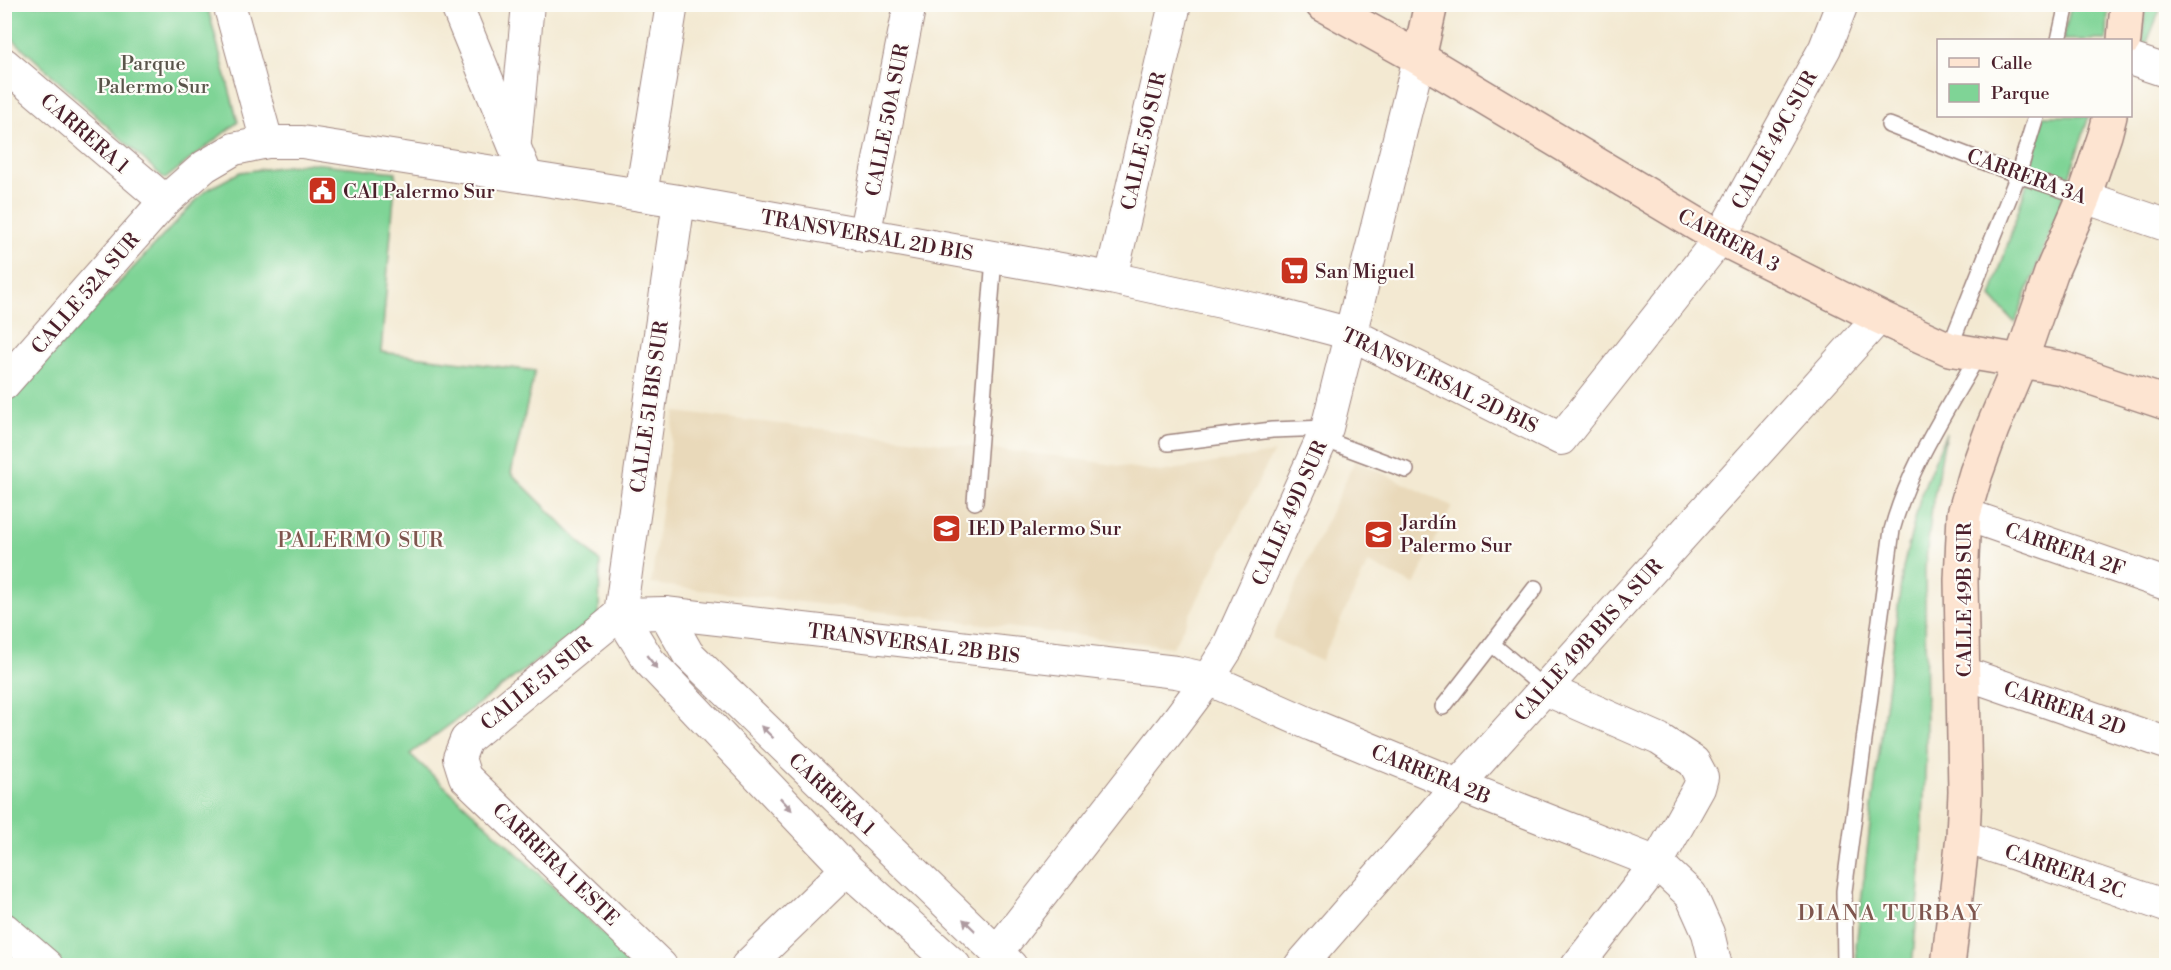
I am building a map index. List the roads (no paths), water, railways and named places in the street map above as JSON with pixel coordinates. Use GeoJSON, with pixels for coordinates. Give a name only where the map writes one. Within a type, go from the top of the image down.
{"type":"FeatureCollection","features":[{"type":"Feature","properties":{"kind":"street"},"geometry":{"type":"LineString","coordinates":[[229,4],[267,142]]}},
{"type":"Feature","properties":{"kind":"street"},"geometry":{"type":"LineString","coordinates":[[456,4],[527,177]]}},
{"type":"Feature","properties":{"kind":"street"},"geometry":{"type":"LineString","coordinates":[[515,145],[528,4]]}},
{"type":"Feature","properties":{"kind":"street"},"geometry":{"type":"LineString","coordinates":[[641,195],[672,4]]}},
{"type":"Feature","properties":{"kind":"street","name":"CALLE 50A SUR"},"geometry":{"type":"LineString","coordinates":[[864,236],[910,4]]}},
{"type":"Feature","properties":{"kind":"street","name":"CALLE 50 SUR"},"geometry":{"type":"LineString","coordinates":[[1111,278],[1175,4]]}},
{"type":"Feature","properties":{"kind":"street","name":"CARRERA 3"},"geometry":{"type":"LineString","coordinates":[[1322,4],[1419,58],[1720,238],[1879,317],[1963,352],[2021,360],[2091,376],[2166,403]]}},
{"type":"Feature","properties":{"kind":"street","name":"CALLE 49D SUR"},"geometry":{"type":"LineString","coordinates":[[1004,959],[1208,679],[1227,649],[1325,433],[1431,4]]}},
{"type":"Feature","properties":{"kind":"street","name":"CALLE 49C SUR"},"geometry":{"type":"LineString","coordinates":[[1561,439],[1720,238],[1826,48],[1842,4]]}},
{"type":"Feature","properties":{"kind":"street"},"geometry":{"type":"LineString","coordinates":[[2124,39],[2127,4]]}},
{"type":"Feature","properties":{"kind":"street"},"geometry":{"type":"LineString","coordinates":[[2132,59],[2166,70]]}},
{"type":"Feature","properties":{"kind":"street","name":"CARRERA 1"},"geometry":{"type":"LineString","coordinates":[[4,64],[165,201]]}},
{"type":"Feature","properties":{"kind":"street","name":"CALLE 49B SUR"},"geometry":{"type":"LineString","coordinates":[[1948,966],[1963,836],[1966,740],[1961,559],[1964,514],[1988,440],[2021,360],[2051,273],[2084,197],[2110,117]]}},
{"type":"Feature","properties":{"kind":"street","name":"TRANSVERSAL 2D BIS"},"geometry":{"type":"LineString","coordinates":[[165,201],[205,166],[234,149],[267,142],[302,142],[679,201],[864,236],[1111,278],[1272,313],[1351,334],[1561,439]]}},
{"type":"Feature","properties":{"kind":"street","name":"CARRERA 3A"},"geometry":{"type":"LineString","coordinates":[[2084,197],[2166,225]]}},
{"type":"Feature","properties":{"kind":"street","name":"CALLE 52A SUR"},"geometry":{"type":"LineString","coordinates":[[4,384],[165,201]]}},
{"type":"Feature","properties":{"kind":"street","name":"CALLE 51 BIS SUR"},"geometry":{"type":"LineString","coordinates":[[620,614],[679,201]]}},
{"type":"Feature","properties":{"kind":"street","name":"CALLE 49B BIS A SUR"},"geometry":{"type":"LineString","coordinates":[[1300,966],[1545,688],[1879,317]]}},
{"type":"Feature","properties":{"kind":"street","name":"CARRERA 2F"},"geometry":{"type":"LineString","coordinates":[[1964,514],[2166,584]]}},
{"type":"Feature","properties":{"kind":"street","name":"CARRERA 1"},"geometry":{"type":"LineString","coordinates":[[665,613],[688,654],[1004,959]]}},
{"type":"Feature","properties":{"kind":"street","name":"TRANSVERSAL 2B BIS"},"geometry":{"type":"LineString","coordinates":[[620,614],[665,613],[1176,672],[1208,679]]}},
{"type":"Feature","properties":{"kind":"street","name":"CARRERA 1"},"geometry":{"type":"LineString","coordinates":[[620,614],[649,661],[847,869],[955,966]]}},
{"type":"Feature","properties":{"kind":"street","name":"CALLE 51 SUR"},"geometry":{"type":"LineString","coordinates":[[459,758],[466,740],[620,614]]}},
{"type":"Feature","properties":{"kind":"street","name":"CARRERA 2D"},"geometry":{"type":"LineString","coordinates":[[1964,673],[2166,744]]}},
{"type":"Feature","properties":{"kind":"street","name":"CARRERA 2B"},"geometry":{"type":"LineString","coordinates":[[1208,679],[1458,786],[1657,863]]}},
{"type":"Feature","properties":{"kind":"street"},"geometry":{"type":"LineString","coordinates":[[1545,688],[1659,740],[1694,762],[1702,777],[1700,788],[1657,863],[1577,966]]}},
{"type":"Feature","properties":{"kind":"street","name":"CARRERA 1 ESTE"},"geometry":{"type":"LineString","coordinates":[[459,758],[465,777],[661,966]]}},
{"type":"Feature","properties":{"kind":"street","name":"CARRERA 2C"},"geometry":{"type":"LineString","coordinates":[[1963,836],[2166,906]]}},
{"type":"Feature","properties":{"kind":"street"},"geometry":{"type":"LineString","coordinates":[[1657,863],[1691,895],[1708,933],[1716,966]]}},
{"type":"Feature","properties":{"kind":"street"},"geometry":{"type":"LineString","coordinates":[[747,966],[847,869]]}},
{"type":"Feature","properties":{"kind":"street"},"geometry":{"type":"LineString","coordinates":[[4,929],[47,966]]}},
{"type":"Feature","properties":{"kind":"lane"},"geometry":{"type":"LineString","coordinates":[[2059,39],[2067,4]]}},
{"type":"Feature","properties":{"kind":"lane"},"geometry":{"type":"LineString","coordinates":[[1845,966],[1844,891],[1892,530],[1900,501],[1963,352],[2036,117]]}},
{"type":"Feature","properties":{"kind":"lane","name":"CARRERA 3A"},"geometry":{"type":"LineString","coordinates":[[1889,125],[2018,175],[2084,197]]}},
{"type":"Feature","properties":{"kind":"lane"},"geometry":{"type":"LineString","coordinates":[[975,502],[994,258]]}},
{"type":"Feature","properties":{"kind":"lane"},"geometry":{"type":"LineString","coordinates":[[1168,443],[1272,430],[1325,433],[1406,470]]}},
{"type":"Feature","properties":{"kind":"lane"},"geometry":{"type":"LineString","coordinates":[[1443,707],[1535,588]]}},
{"type":"Feature","properties":{"kind":"lane"},"geometry":{"type":"LineString","coordinates":[[1492,644],[1545,688]]}},
{"type":"Feature","properties":{"kind":"place","name":"CAI Palermo Sur"},"geometry":{"type":"Point","coordinates":[322,191]}},
{"type":"Feature","properties":{"kind":"place","name":"San Miguel"},"geometry":{"type":"Point","coordinates":[1294,271]}},
{"type":"Feature","properties":{"kind":"place","name":"IED Palermo Sur"},"geometry":{"type":"Point","coordinates":[947,528]}},
{"type":"Feature","properties":{"kind":"place","name":"Jardín Palermo Sur"},"geometry":{"type":"Point","coordinates":[1379,534]}},
{"type":"Feature","properties":{"kind":"district","name":"PALERMO SUR"},"geometry":{"type":"Point","coordinates":[361,540]}},
{"type":"Feature","properties":{"kind":"district","name":"DIANA TURBAY"},"geometry":{"type":"Point","coordinates":[1890,912]}},
{"type":"Feature","properties":{"kind":"park label","name":"Parque Palermo Sur"},"geometry":{"type":"Point","coordinates":[153,74]}}]}
